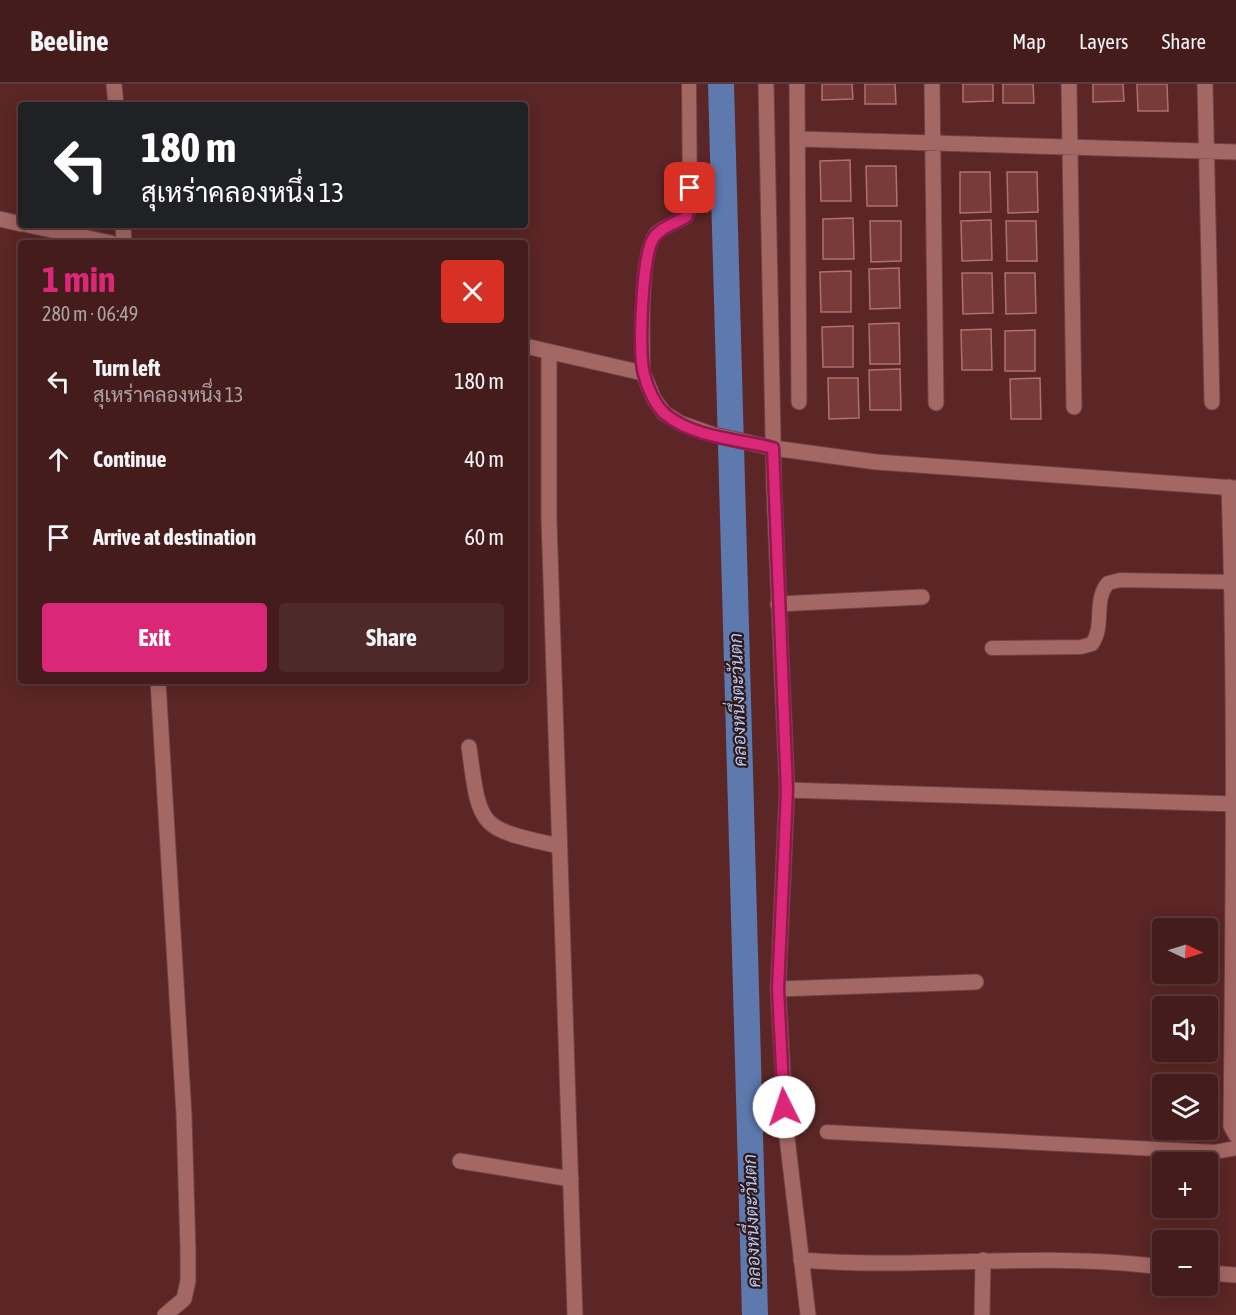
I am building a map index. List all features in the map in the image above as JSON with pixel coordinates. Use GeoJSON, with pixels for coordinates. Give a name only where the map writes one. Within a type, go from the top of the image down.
{"type":"FeatureCollection","features":[{"type":"Feature","properties":{"kind":"street"},"geometry":{"type":"LineString","coordinates":[[114,84],[116,102]]}},
{"type":"Feature","properties":{"kind":"street"},"geometry":{"type":"LineString","coordinates":[[766,84],[768,447],[787,790],[778,989],[786,1129],[808,1315]]}},
{"type":"Feature","properties":{"kind":"street"},"geometry":{"type":"LineString","coordinates":[[797,84],[799,402]]}},
{"type":"Feature","properties":{"kind":"street"},"geometry":{"type":"LineString","coordinates":[[932,84],[936,403]]}},
{"type":"Feature","properties":{"kind":"street"},"geometry":{"type":"LineString","coordinates":[[1069,84],[1074,407]]}},
{"type":"Feature","properties":{"kind":"street"},"geometry":{"type":"LineString","coordinates":[[1205,84],[1212,402]]}},
{"type":"Feature","properties":{"kind":"street"},"geometry":{"type":"LineString","coordinates":[[799,139],[1070,145],[1236,152]]}},
{"type":"Feature","properties":{"kind":"street"},"geometry":{"type":"LineString","coordinates":[[0,219],[18,223]]}},
{"type":"Feature","properties":{"kind":"street"},"geometry":{"type":"LineString","coordinates":[[42,228],[97,240]]}},
{"type":"Feature","properties":{"kind":"street"},"geometry":{"type":"LineString","coordinates":[[528,347],[643,373],[654,399],[664,413],[680,423],[714,435],[768,447],[876,462],[1233,488],[1235,804],[1231,1126],[1236,1135]]}},
{"type":"Feature","properties":{"kind":"street"},"geometry":{"type":"LineString","coordinates":[[549,352],[549,520],[575,1315]]}},
{"type":"Feature","properties":{"kind":"street"},"geometry":{"type":"LineString","coordinates":[[778,604],[922,597]]}},
{"type":"Feature","properties":{"kind":"street"},"geometry":{"type":"LineString","coordinates":[[158,684],[184,1115],[188,1260],[188,1281],[184,1299],[165,1315]]}},
{"type":"Feature","properties":{"kind":"street"},"geometry":{"type":"LineString","coordinates":[[469,747],[476,800],[485,819],[498,830],[559,846]]}},
{"type":"Feature","properties":{"kind":"street"},"geometry":{"type":"LineString","coordinates":[[787,790],[1235,804]]}},
{"type":"Feature","properties":{"kind":"street"},"geometry":{"type":"LineString","coordinates":[[778,989],[976,982]]}},
{"type":"Feature","properties":{"kind":"street"},"geometry":{"type":"LineString","coordinates":[[460,1161],[571,1179]]}},
{"type":"Feature","properties":{"kind":"street"},"geometry":{"type":"LineString","coordinates":[[801,1260],[859,1264],[983,1260],[1152,1267]]}},
{"type":"Feature","properties":{"kind":"street"},"geometry":{"type":"LineString","coordinates":[[982,1315],[983,1260]]}},
{"type":"Feature","properties":{"kind":"street"},"geometry":{"type":"LineString","coordinates":[[1218,1274],[1236,1275]]}},
{"type":"Feature","properties":{"kind":"lane"},"geometry":{"type":"LineString","coordinates":[[643,373],[645,263],[651,241],[658,232],[687,216],[690,205],[689,84]]}},
{"type":"Feature","properties":{"kind":"lane"},"geometry":{"type":"LineString","coordinates":[[992,648],[1092,644],[1097,632],[1103,589],[1108,583],[1120,579],[1233,582]]}},
{"type":"Feature","properties":{"kind":"lane"},"geometry":{"type":"LineString","coordinates":[[827,1132],[1215,1152],[1236,1148]]}},
{"type":"Feature","properties":{"kind":"building"},"geometry":{"type":"Polygon","coordinates":[[[822,84],[852,84],[853,99],[822,100],[822,84]]]}},
{"type":"Feature","properties":{"kind":"building"},"geometry":{"type":"Polygon","coordinates":[[[865,84],[895,84],[896,104],[865,104],[865,84]]]}},
{"type":"Feature","properties":{"kind":"building"},"geometry":{"type":"Polygon","coordinates":[[[963,84],[993,84],[993,101],[963,102],[963,84]]]}},
{"type":"Feature","properties":{"kind":"building"},"geometry":{"type":"Polygon","coordinates":[[[1003,84],[1033,84],[1034,103],[1003,103],[1003,84]]]}},
{"type":"Feature","properties":{"kind":"building"},"geometry":{"type":"Polygon","coordinates":[[[1093,84],[1123,84],[1124,101],[1093,102],[1093,84]]]}},
{"type":"Feature","properties":{"kind":"building"},"geometry":{"type":"Polygon","coordinates":[[[1137,84],[1167,84],[1168,111],[1138,111],[1137,84]]]}},
{"type":"Feature","properties":{"kind":"building"},"geometry":{"type":"Polygon","coordinates":[[[850,160],[851,201],[821,201],[820,161],[850,160]]]}},
{"type":"Feature","properties":{"kind":"building"},"geometry":{"type":"Polygon","coordinates":[[[866,166],[896,166],[897,206],[867,206],[866,166]]]}},
{"type":"Feature","properties":{"kind":"building"},"geometry":{"type":"Polygon","coordinates":[[[960,172],[990,172],[991,212],[960,213],[960,172]]]}},
{"type":"Feature","properties":{"kind":"building"},"geometry":{"type":"Polygon","coordinates":[[[1007,172],[1037,172],[1038,212],[1008,213],[1007,172]]]}},
{"type":"Feature","properties":{"kind":"building"},"geometry":{"type":"Polygon","coordinates":[[[853,218],[854,259],[823,259],[823,219],[853,218]]]}},
{"type":"Feature","properties":{"kind":"building"},"geometry":{"type":"Polygon","coordinates":[[[991,220],[992,260],[962,261],[961,221],[991,220]]]}},
{"type":"Feature","properties":{"kind":"building"},"geometry":{"type":"Polygon","coordinates":[[[870,221],[901,221],[901,261],[871,262],[870,221]]]}},
{"type":"Feature","properties":{"kind":"building"},"geometry":{"type":"Polygon","coordinates":[[[1006,221],[1036,221],[1037,261],[1007,261],[1006,221]]]}},
{"type":"Feature","properties":{"kind":"building"},"geometry":{"type":"Polygon","coordinates":[[[899,268],[900,308],[870,309],[869,269],[899,268]]]}},
{"type":"Feature","properties":{"kind":"building"},"geometry":{"type":"Polygon","coordinates":[[[851,271],[851,312],[821,312],[820,272],[851,271]]]}},
{"type":"Feature","properties":{"kind":"building"},"geometry":{"type":"Polygon","coordinates":[[[962,273],[992,273],[993,313],[963,314],[962,273]]]}},
{"type":"Feature","properties":{"kind":"building"},"geometry":{"type":"Polygon","coordinates":[[[1005,273],[1035,273],[1036,313],[1006,314],[1005,273]]]}},
{"type":"Feature","properties":{"kind":"building"},"geometry":{"type":"Polygon","coordinates":[[[899,323],[900,364],[870,364],[869,324],[899,323]]]}},
{"type":"Feature","properties":{"kind":"building"},"geometry":{"type":"Polygon","coordinates":[[[853,326],[853,367],[823,367],[822,327],[853,326]]]}},
{"type":"Feature","properties":{"kind":"building"},"geometry":{"type":"Polygon","coordinates":[[[991,329],[992,370],[962,370],[961,330],[991,329]]]}},
{"type":"Feature","properties":{"kind":"building"},"geometry":{"type":"Polygon","coordinates":[[[1035,330],[1035,371],[1005,371],[1005,331],[1035,330]]]}},
{"type":"Feature","properties":{"kind":"building"},"geometry":{"type":"Polygon","coordinates":[[[900,369],[901,410],[870,410],[869,370],[900,369]]]}},
{"type":"Feature","properties":{"kind":"building"},"geometry":{"type":"Polygon","coordinates":[[[828,378],[858,378],[859,418],[829,419],[828,378]]]}},
{"type":"Feature","properties":{"kind":"building"},"geometry":{"type":"Polygon","coordinates":[[[1040,378],[1041,419],[1011,419],[1010,379],[1040,378]]]}},
{"type":"Feature","properties":{"kind":"waterway","name":"คลองหนึ่งตะวันตก"},"geometry":{"type":"LineString","coordinates":[[721,84],[755,1315]]}},
{"type":"Feature","properties":{"kind":"route"},"geometry":{"type":"LineString","coordinates":[[690,188],[690,205],[687,216],[658,232],[651,241],[645,263],[642,328],[643,373],[654,399],[664,413],[680,423],[714,435],[773,448],[787,790],[778,989],[784,1107]]}}]}
